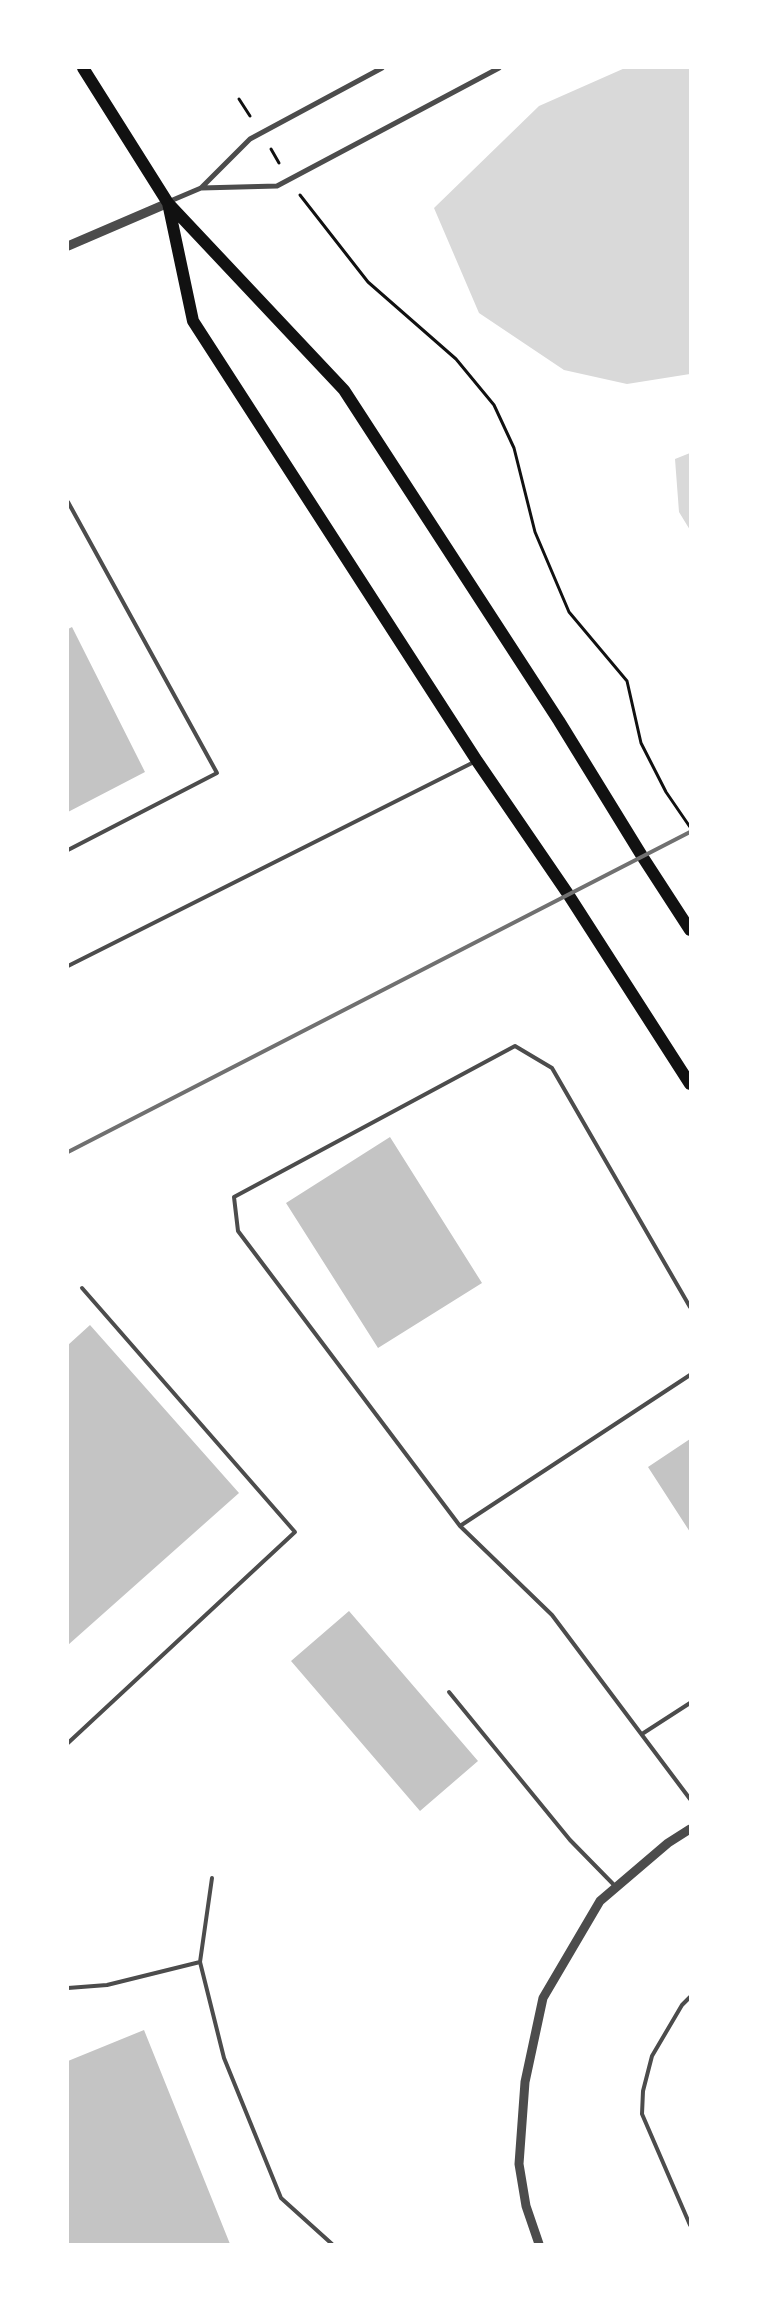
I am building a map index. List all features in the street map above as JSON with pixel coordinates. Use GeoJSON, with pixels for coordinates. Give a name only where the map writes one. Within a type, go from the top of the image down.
{"type":"FeatureCollection","features":[{"type":"Feature","properties":{"kind":"main road"},"geometry":{"type":"LineString","coordinates":[[83,68],[168,203],[344,390],[559,720],[642,856],[690,930]]}},
{"type":"Feature","properties":{"kind":"main road"},"geometry":{"type":"LineString","coordinates":[[168,203],[194,320],[476,761],[568,894],[690,1084]]}},
{"type":"Feature","properties":{"kind":"street"},"geometry":{"type":"LineString","coordinates":[[68,246],[201,188],[250,139],[382,68]]}},
{"type":"Feature","properties":{"kind":"street"},"geometry":{"type":"LineString","coordinates":[[201,188],[277,186],[499,68]]}},
{"type":"Feature","properties":{"kind":"street"},"geometry":{"type":"LineString","coordinates":[[538,2244],[526,2206],[519,2164],[526,2072],[543,1998],[600,1901],[668,1842],[690,1829]]}},
{"type":"Feature","properties":{"kind":"lane"},"geometry":{"type":"LineString","coordinates":[[68,502],[217,773],[68,850]]}},
{"type":"Feature","properties":{"kind":"lane"},"geometry":{"type":"LineString","coordinates":[[68,966],[476,761]]}},
{"type":"Feature","properties":{"kind":"lane"},"geometry":{"type":"LineString","coordinates":[[690,1307],[552,1068],[515,1046],[234,1197],[238,1231],[460,1526],[552,1614],[690,1798]]}},
{"type":"Feature","properties":{"kind":"lane"},"geometry":{"type":"LineString","coordinates":[[68,1742],[295,1532],[82,1288]]}},
{"type":"Feature","properties":{"kind":"lane"},"geometry":{"type":"LineString","coordinates":[[460,1526],[690,1374]]}},
{"type":"Feature","properties":{"kind":"lane"},"geometry":{"type":"LineString","coordinates":[[449,1692],[570,1840],[616,1887]]}},
{"type":"Feature","properties":{"kind":"lane"},"geometry":{"type":"LineString","coordinates":[[642,1734],[690,1702]]}},
{"type":"Feature","properties":{"kind":"lane"},"geometry":{"type":"LineString","coordinates":[[212,1878],[200,1962],[224,2058],[281,2198],[332,2244]]}},
{"type":"Feature","properties":{"kind":"lane"},"geometry":{"type":"LineString","coordinates":[[68,1988],[107,1985],[200,1962]]}},
{"type":"Feature","properties":{"kind":"lane"},"geometry":{"type":"LineString","coordinates":[[690,1997],[682,2005],[652,2056],[643,2090],[642,2114],[690,2225]]}},
{"type":"Feature","properties":{"kind":"path"},"geometry":{"type":"LineString","coordinates":[[239,99],[289,180],[368,282],[456,359],[494,405],[514,448],[535,532],[569,612],[627,681],[641,743],[666,792],[690,828]]}},
{"type":"Feature","properties":{"kind":"shaded area"},"geometry":{"type":"Polygon","coordinates":[[[625,68],[690,68],[690,374],[627,384],[564,370],[479,313],[434,208],[539,106],[625,68]]]}},
{"type":"Feature","properties":{"kind":"shaded area"},"geometry":{"type":"Polygon","coordinates":[[[690,453],[690,530],[679,512],[675,459],[690,453]]]}},
{"type":"Feature","properties":{"kind":"building"},"geometry":{"type":"Polygon","coordinates":[[[72,627],[145,772],[68,812],[68,629],[72,627]]]}},
{"type":"Feature","properties":{"kind":"building"},"geometry":{"type":"Polygon","coordinates":[[[390,1137],[482,1283],[378,1348],[286,1203],[390,1137]]]}},
{"type":"Feature","properties":{"kind":"building"},"geometry":{"type":"Polygon","coordinates":[[[90,1325],[239,1493],[68,1645],[68,1345],[90,1325]]]}},
{"type":"Feature","properties":{"kind":"building"},"geometry":{"type":"Polygon","coordinates":[[[690,1439],[690,1532],[648,1467],[690,1439]]]}},
{"type":"Feature","properties":{"kind":"building"},"geometry":{"type":"Polygon","coordinates":[[[349,1611],[478,1761],[420,1811],[291,1661],[349,1611]]]}},
{"type":"Feature","properties":{"kind":"building"},"geometry":{"type":"Polygon","coordinates":[[[144,2030],[230,2244],[68,2244],[68,2061],[144,2030]]]}},
{"type":"Feature","properties":{"kind":"railway"},"geometry":{"type":"LineString","coordinates":[[68,1152],[690,832]]}}]}
